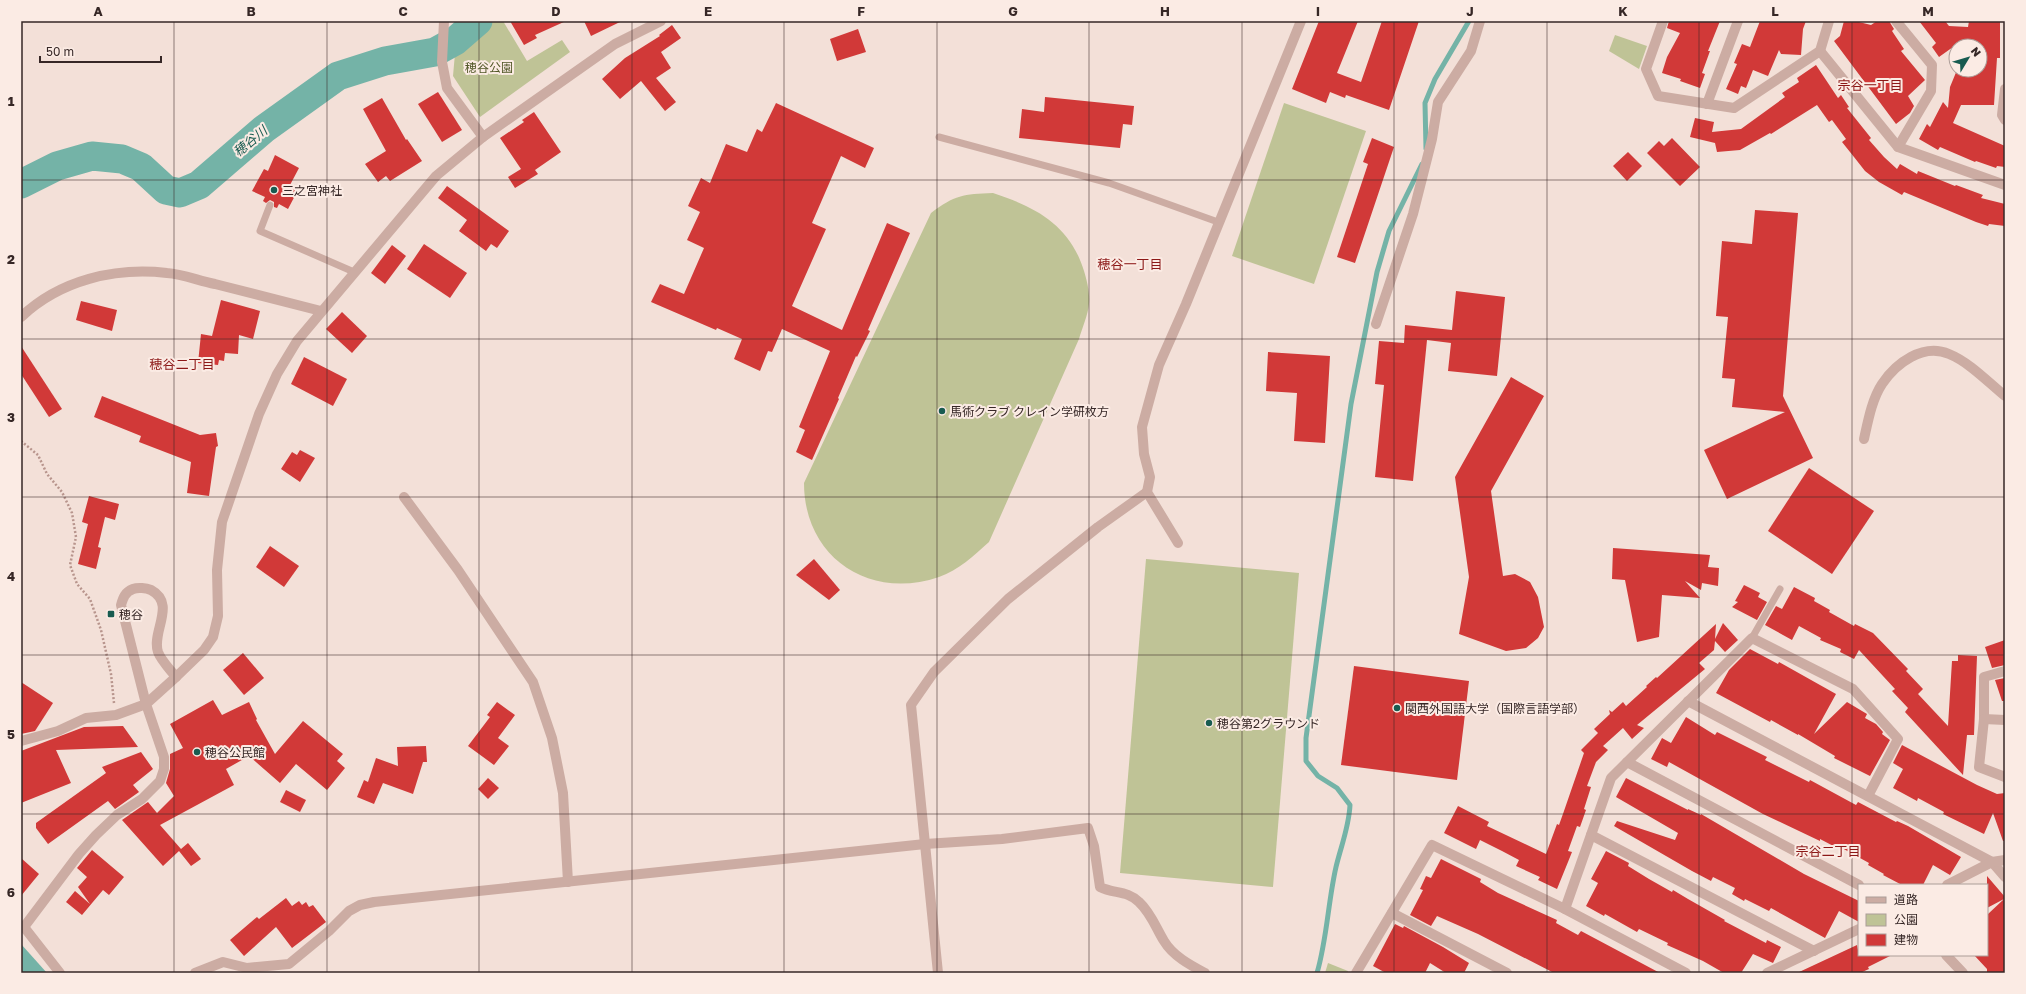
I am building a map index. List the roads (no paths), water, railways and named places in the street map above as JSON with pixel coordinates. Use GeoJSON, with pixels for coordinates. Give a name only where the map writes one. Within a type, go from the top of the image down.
{"type":"FeatureCollection","features":[{"type":"Feature","properties":{"kind":"street"},"geometry":{"type":"LineString","coordinates":[[444,21],[442,62],[448,88],[483,137]]}},
{"type":"Feature","properties":{"kind":"street"},"geometry":{"type":"LineString","coordinates":[[21,741],[58,731],[86,718],[116,715],[146,704],[204,650],[213,637],[218,616],[217,570],[222,522],[244,453],[259,414],[297,341],[436,176],[483,137],[615,44],[661,21]]}},
{"type":"Feature","properties":{"kind":"street"},"geometry":{"type":"LineString","coordinates":[[1178,543],[1147,492],[1150,477],[1144,454],[1142,427],[1159,365],[1186,304],[1218,222],[1301,21]]}},
{"type":"Feature","properties":{"kind":"street"},"geometry":{"type":"LineString","coordinates":[[1376,324],[1413,214],[1432,139],[1438,102],[1471,51],[1480,21]]}},
{"type":"Feature","properties":{"kind":"street"},"geometry":{"type":"LineString","coordinates":[[1663,21],[1646,69],[1658,96],[1734,108],[1820,51],[1829,21]]}},
{"type":"Feature","properties":{"kind":"street"},"geometry":{"type":"LineString","coordinates":[[1706,104],[1738,21]]}},
{"type":"Feature","properties":{"kind":"street"},"geometry":{"type":"LineString","coordinates":[[1896,21],[1932,65],[1931,91],[1898,147]]}},
{"type":"Feature","properties":{"kind":"street"},"geometry":{"type":"LineString","coordinates":[[1820,51],[1898,147],[2005,185]]}},
{"type":"Feature","properties":{"kind":"street"},"geometry":{"type":"LineString","coordinates":[[2005,89],[2002,115],[2005,120]]}},
{"type":"Feature","properties":{"kind":"street"},"geometry":{"type":"LineString","coordinates":[[21,317],[50,295],[74,284],[96,276],[122,272],[168,273],[321,311]]}},
{"type":"Feature","properties":{"kind":"street"},"geometry":{"type":"LineString","coordinates":[[1864,439],[1870,414],[1881,385],[1898,365],[1922,351],[1948,353],[1968,366],[2005,396]]}},
{"type":"Feature","properties":{"kind":"street"},"geometry":{"type":"LineString","coordinates":[[938,973],[911,705],[934,672],[1008,599],[1098,527],[1147,492]]}},
{"type":"Feature","properties":{"kind":"street"},"geometry":{"type":"LineString","coordinates":[[404,497],[458,570],[533,682],[552,738],[563,793],[568,882]]}},
{"type":"Feature","properties":{"kind":"street"},"geometry":{"type":"LineString","coordinates":[[60,973],[24,927],[79,854],[117,815],[142,799],[160,781],[164,769],[164,757],[146,704],[121,606],[128,592],[133,588],[150,589],[160,600],[164,610],[157,642],[158,651],[162,661],[176,677]]}},
{"type":"Feature","properties":{"kind":"street"},"geometry":{"type":"LineString","coordinates":[[1565,909],[1611,778],[1752,638],[1853,689],[1898,739],[1868,796]]}},
{"type":"Feature","properties":{"kind":"street"},"geometry":{"type":"LineString","coordinates":[[2005,671],[1984,677],[1984,719],[1979,767],[2005,777]]}},
{"type":"Feature","properties":{"kind":"street"},"geometry":{"type":"LineString","coordinates":[[1688,701],[1992,862],[2005,877]]}},
{"type":"Feature","properties":{"kind":"street"},"geometry":{"type":"LineString","coordinates":[[1984,719],[2005,720]]}},
{"type":"Feature","properties":{"kind":"street"},"geometry":{"type":"LineString","coordinates":[[1627,762],[1858,884]]}},
{"type":"Feature","properties":{"kind":"street"},"geometry":{"type":"LineString","coordinates":[[195,973],[223,962],[247,968],[290,964],[329,931],[349,911],[360,905],[374,902],[924,844],[1002,839],[1088,828],[1094,846],[1100,887],[1108,891],[1124,892],[1139,902],[1151,917],[1165,943],[1184,963],[1205,973]]}},
{"type":"Feature","properties":{"kind":"street"},"geometry":{"type":"LineString","coordinates":[[1591,834],[1814,951]]}},
{"type":"Feature","properties":{"kind":"street"},"geometry":{"type":"LineString","coordinates":[[1356,973],[1432,845],[1565,909],[1686,973]]}},
{"type":"Feature","properties":{"kind":"street"},"geometry":{"type":"LineString","coordinates":[[1949,884],[1992,862],[2005,860]]}},
{"type":"Feature","properties":{"kind":"street"},"geometry":{"type":"LineString","coordinates":[[1392,913],[1507,973]]}},
{"type":"Feature","properties":{"kind":"street"},"geometry":{"type":"LineString","coordinates":[[1767,973],[1858,929]]}},
{"type":"Feature","properties":{"kind":"street"},"geometry":{"type":"LineString","coordinates":[[1947,956],[1963,973]]}},
{"type":"Feature","properties":{"kind":"lane"},"geometry":{"type":"LineString","coordinates":[[939,137],[1109,183],[1218,222]]}},
{"type":"Feature","properties":{"kind":"lane"},"geometry":{"type":"LineString","coordinates":[[270,205],[260,231],[354,272]]}},
{"type":"Feature","properties":{"kind":"lane"},"geometry":{"type":"LineString","coordinates":[[1752,638],[1780,590]]}},
{"type":"Feature","properties":{"kind":"water"},"geometry":{"type":"Polygon","coordinates":[[[21,944],[47,973],[21,973],[21,944]]]}},
{"type":"Feature","properties":{"kind":"waterway","name":"穂谷川"},"geometry":{"type":"LineString","coordinates":[[21,184],[57,166],[92,156],[122,159],[141,167],[166,190],[180,193],[199,185],[264,129],[338,76],[385,61],[435,52],[455,41],[478,21]]}},
{"type":"Feature","properties":{"kind":"waterway"},"geometry":{"type":"LineString","coordinates":[[1426,149],[1425,103],[1435,79],[1469,21]]}},
{"type":"Feature","properties":{"kind":"waterway"},"geometry":{"type":"LineString","coordinates":[[1317,973],[1323,947],[1333,880],[1346,829],[1350,805],[1337,788],[1318,776],[1306,761],[1306,738],[1351,404],[1377,272],[1389,231],[1422,164]]}},
{"type":"Feature","properties":{"kind":"place","name":"三之宮神社"},"geometry":{"type":"Point","coordinates":[274,190]}},
{"type":"Feature","properties":{"kind":"place","name":"馬術クラブ クレイン学研枚方"},"geometry":{"type":"Point","coordinates":[942,411]}},
{"type":"Feature","properties":{"kind":"place","name":"穂谷"},"geometry":{"type":"Point","coordinates":[111,614]}},
{"type":"Feature","properties":{"kind":"place","name":"関西外国語大学（国際言語学部）"},"geometry":{"type":"Point","coordinates":[1397,708]}},
{"type":"Feature","properties":{"kind":"place","name":"穂谷第2グラウンド"},"geometry":{"type":"Point","coordinates":[1209,723]}},
{"type":"Feature","properties":{"kind":"place","name":"穂谷公民館"},"geometry":{"type":"Point","coordinates":[197,752]}},
{"type":"Feature","properties":{"kind":"district","name":"宗谷一丁目"},"geometry":{"type":"Point","coordinates":[1870,85]}},
{"type":"Feature","properties":{"kind":"district","name":"穂谷一丁目"},"geometry":{"type":"Point","coordinates":[1130,264]}},
{"type":"Feature","properties":{"kind":"district","name":"穂谷二丁目"},"geometry":{"type":"Point","coordinates":[182,364]}},
{"type":"Feature","properties":{"kind":"district","name":"宗谷二丁目"},"geometry":{"type":"Point","coordinates":[1828,851]}},
{"type":"Feature","properties":{"kind":"park label","name":"穂谷公園"},"geometry":{"type":"Point","coordinates":[489,67]}}]}
